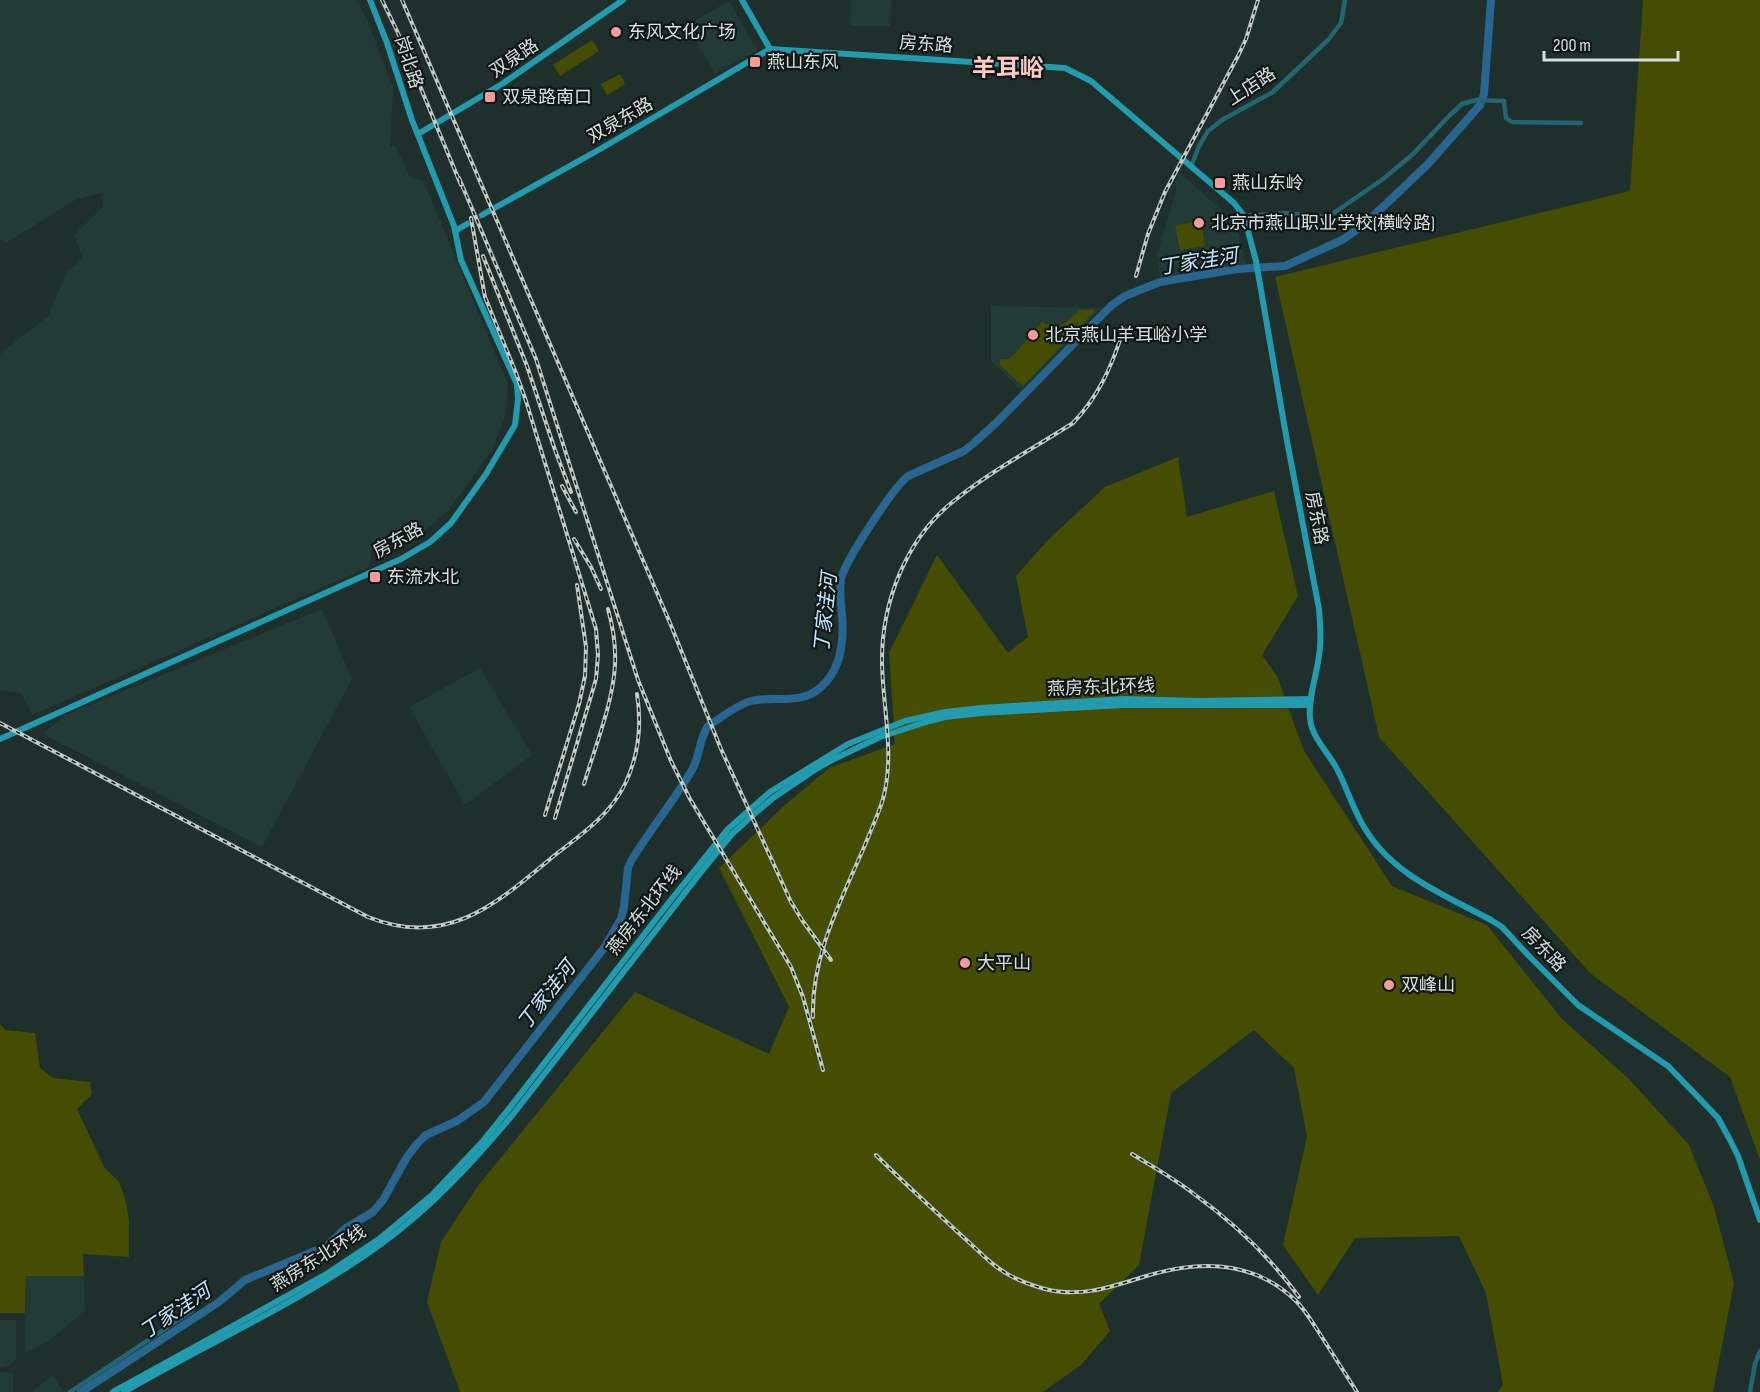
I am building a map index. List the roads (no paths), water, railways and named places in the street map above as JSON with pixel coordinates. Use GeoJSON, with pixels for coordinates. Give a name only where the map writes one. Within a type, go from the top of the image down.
{"type":"FeatureCollection","features":[{"type":"Feature","properties":{"kind":"main road","name":"岗北路"},"geometry":{"type":"LineString","coordinates":[[370,0],[418,134]]}},
{"type":"Feature","properties":{"kind":"main road","name":"双泉路"},"geometry":{"type":"LineString","coordinates":[[418,134],[502,84],[623,0]]}},
{"type":"Feature","properties":{"kind":"main road"},"geometry":{"type":"LineString","coordinates":[[742,0],[770,49]]}},
{"type":"Feature","properties":{"kind":"main road","name":"房东路"},"geometry":{"type":"LineString","coordinates":[[770,49],[1065,68],[1091,81],[1234,203],[1244,216],[1256,261],[1319,609],[1320,653],[1310,702],[1310,721],[1314,734],[1345,784],[1353,809],[1365,830],[1378,848],[1395,865],[1412,877],[1502,927],[1578,1005],[1668,1066],[1718,1118],[1738,1156],[1760,1220]]}},
{"type":"Feature","properties":{"kind":"main road","name":"双泉东路"},"geometry":{"type":"LineString","coordinates":[[483,215],[770,49]]}},
{"type":"Feature","properties":{"kind":"main road","name":"房东路"},"geometry":{"type":"LineString","coordinates":[[3,737],[401,559],[430,542],[451,523],[486,474],[515,425],[517,384],[461,260],[455,231],[418,134]]}},
{"type":"Feature","properties":{"kind":"main road"},"geometry":{"type":"LineString","coordinates":[[455,231],[467,224]]}},
{"type":"Feature","properties":{"kind":"main road","name":"燕房东北环线"},"geometry":{"type":"LineString","coordinates":[[113,1392],[146,1377],[327,1280],[381,1244],[435,1200],[514,1113],[732,834],[773,798],[816,770],[905,724],[945,717],[1124,705],[1310,702]]}},
{"type":"Feature","properties":{"kind":"main road","name":"燕房东北环线"},"geometry":{"type":"LineString","coordinates":[[124,1392],[146,1377]]}},
{"type":"Feature","properties":{"kind":"street","name":"上店路"},"geometry":{"type":"LineString","coordinates":[[1191,167],[1208,131],[1222,120],[1273,92],[1328,40],[1341,23],[1346,0]]}},
{"type":"Feature","properties":{"kind":"street"},"geometry":{"type":"LineString","coordinates":[[1244,216],[1284,213],[1328,217],[1383,179],[1413,154],[1462,104],[1476,100],[1504,101],[1506,118],[1512,122],[1581,123]]}},
{"type":"Feature","properties":{"kind":"street"},"geometry":{"type":"LineString","coordinates":[[70,1392],[192,1311]]}},
{"type":"Feature","properties":{"kind":"street"},"geometry":{"type":"LineString","coordinates":[[1750,1392],[1760,1351]]}},
{"type":"Feature","properties":{"kind":"waterway","name":"丁家洼河"},"geometry":{"type":"LineString","coordinates":[[81,1392],[219,1302],[245,1280],[327,1246],[346,1228],[373,1212],[383,1200],[407,1157],[417,1144],[426,1135],[457,1121],[484,1102],[604,948],[621,919],[631,861],[692,770],[708,726],[745,703],[760,699],[805,696],[813,693],[828,680],[837,663],[842,644],[840,592],[844,570],[881,509],[901,483],[908,476],[964,451],[974,443],[1112,305],[1125,296],[1160,282],[1237,269],[1285,266],[1342,240],[1364,225],[1428,164],[1480,105],[1484,94],[1491,0]]}},
{"type":"Feature","properties":{"kind":"tunnel"},"geometry":{"type":"LineString","coordinates":[[467,224],[482,215]]}},
{"type":"Feature","properties":{"kind":"railway"},"geometry":{"type":"LineString","coordinates":[[382,0],[461,185]]}},
{"type":"Feature","properties":{"kind":"railway"},"geometry":{"type":"LineString","coordinates":[[402,0],[670,623],[721,749],[791,902],[831,960]]}},
{"type":"Feature","properties":{"kind":"railway"},"geometry":{"type":"LineString","coordinates":[[1136,276],[1148,234],[1165,192],[1238,56],[1246,39],[1258,0]]}},
{"type":"Feature","properties":{"kind":"railway"},"geometry":{"type":"LineString","coordinates":[[459,178],[536,359],[638,680],[671,761],[690,799],[791,967],[803,997],[823,1070]]}},
{"type":"Feature","properties":{"kind":"railway"},"geometry":{"type":"LineString","coordinates":[[471,218],[485,297],[526,401],[596,629],[598,655],[596,679],[555,818]]}},
{"type":"Feature","properties":{"kind":"railway"},"geometry":{"type":"LineString","coordinates":[[483,256],[527,366],[571,492]]}},
{"type":"Feature","properties":{"kind":"railway"},"geometry":{"type":"LineString","coordinates":[[813,1017],[817,972],[829,929],[883,799],[888,765],[882,664],[883,641],[886,618],[900,573],[923,533],[955,500],[998,469],[1073,423],[1090,403],[1103,382],[1122,334]]}},
{"type":"Feature","properties":{"kind":"railway"},"geometry":{"type":"LineString","coordinates":[[562,486],[576,512]]}},
{"type":"Feature","properties":{"kind":"railway"},"geometry":{"type":"LineString","coordinates":[[574,539],[601,589]]}},
{"type":"Feature","properties":{"kind":"railway"},"geometry":{"type":"LineString","coordinates":[[545,815],[579,704],[585,676],[586,647],[577,585]]}},
{"type":"Feature","properties":{"kind":"railway"},"geometry":{"type":"LineString","coordinates":[[584,784],[614,680],[615,644],[608,609]]}},
{"type":"Feature","properties":{"kind":"railway"},"geometry":{"type":"LineString","coordinates":[[0,723],[368,917],[397,925],[423,928],[447,924],[470,916],[491,904],[534,873],[603,815],[619,795],[630,773],[639,729],[637,694]]}},
{"type":"Feature","properties":{"kind":"railway"},"geometry":{"type":"LineString","coordinates":[[1132,1154],[1209,1205],[1264,1254],[1299,1297]]}},
{"type":"Feature","properties":{"kind":"railway"},"geometry":{"type":"LineString","coordinates":[[876,1155],[992,1263],[1011,1276],[1037,1287],[1083,1292],[1107,1288],[1163,1271],[1204,1266],[1243,1270],[1262,1277],[1279,1287],[1302,1308],[1357,1392]]}},
{"type":"Feature","properties":{"kind":"place","name":"东风文化广场"},"geometry":{"type":"Point","coordinates":[616,32]}},
{"type":"Feature","properties":{"kind":"place","name":"燕山东风"},"geometry":{"type":"Point","coordinates":[755,62]}},
{"type":"Feature","properties":{"kind":"place","name":"双泉路南口"},"geometry":{"type":"Point","coordinates":[490,97]}},
{"type":"Feature","properties":{"kind":"place","name":"燕山东岭"},"geometry":{"type":"Point","coordinates":[1220,183]}},
{"type":"Feature","properties":{"kind":"place","name":"北京市燕山职业学校(横岭路)"},"geometry":{"type":"Point","coordinates":[1199,223]}},
{"type":"Feature","properties":{"kind":"place","name":"北京燕山羊耳峪小学"},"geometry":{"type":"Point","coordinates":[1033,335]}},
{"type":"Feature","properties":{"kind":"place","name":"东流水北"},"geometry":{"type":"Point","coordinates":[375,577]}},
{"type":"Feature","properties":{"kind":"place","name":"大平山"},"geometry":{"type":"Point","coordinates":[965,963]}},
{"type":"Feature","properties":{"kind":"place","name":"双峰山"},"geometry":{"type":"Point","coordinates":[1389,985]}},
{"type":"Feature","properties":{"kind":"district","name":"羊耳峪"},"geometry":{"type":"Point","coordinates":[1008,68]}}]}
